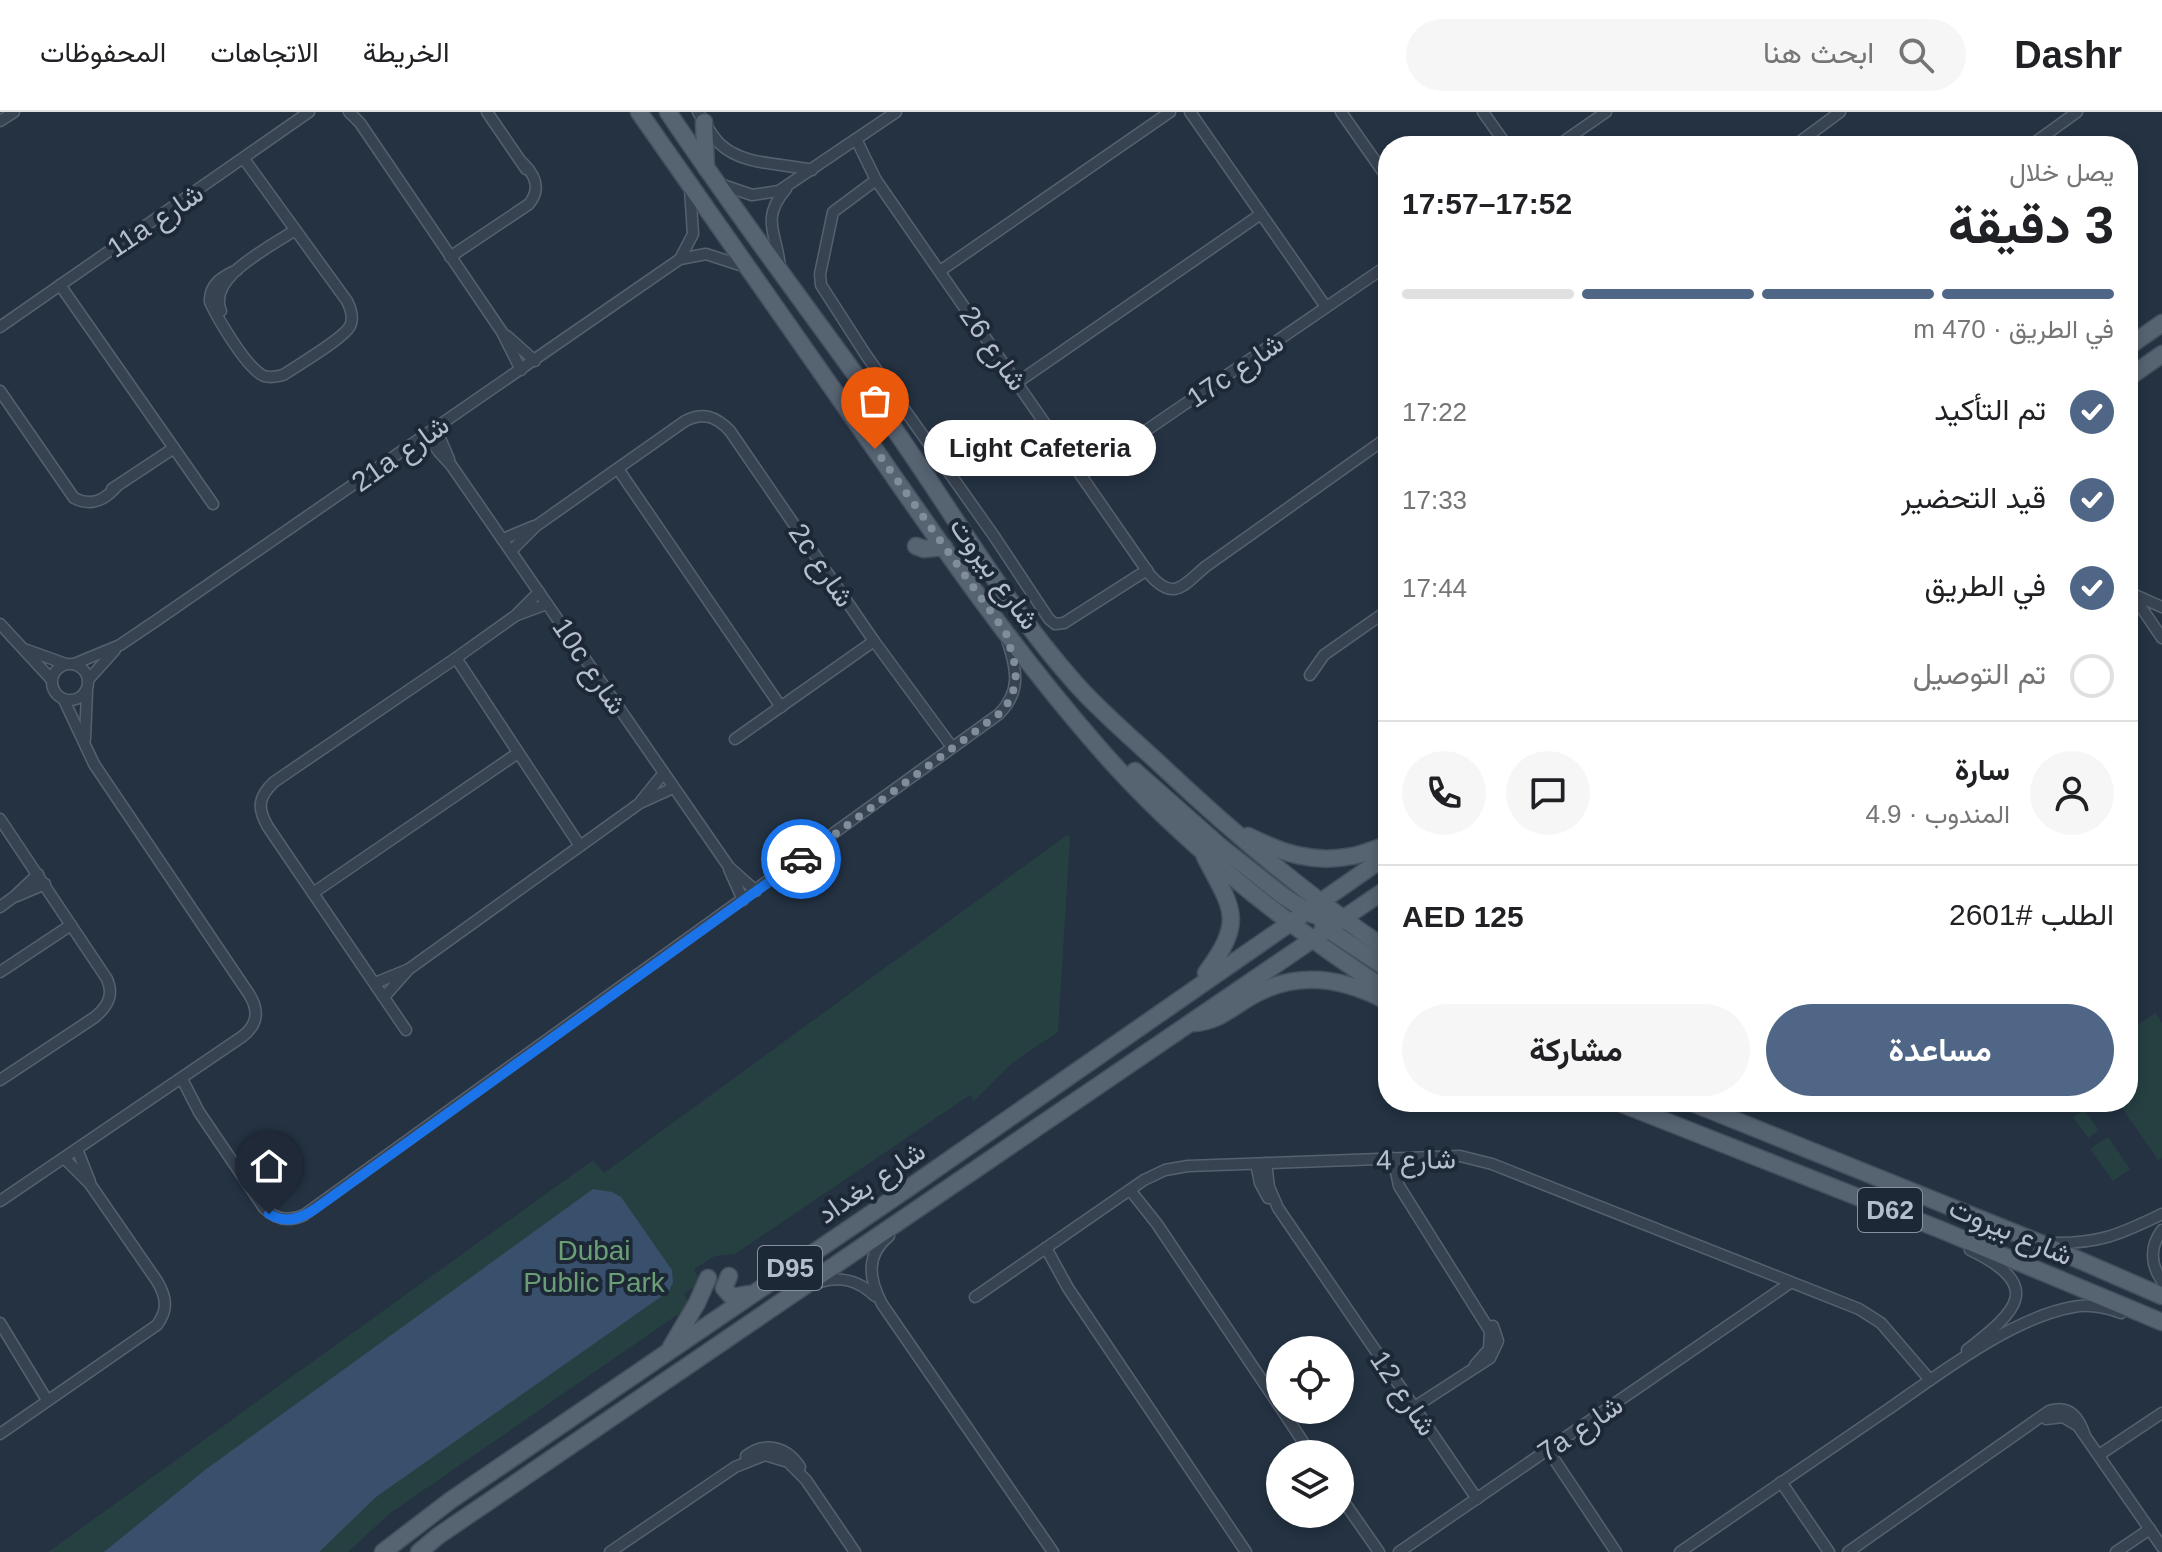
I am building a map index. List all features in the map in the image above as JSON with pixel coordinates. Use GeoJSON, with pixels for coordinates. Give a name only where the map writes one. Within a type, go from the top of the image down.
{"type":"FeatureCollection","features":[{"type":"Feature","properties":{"kind":"main road","name":"شارع بيروت"},"geometry":{"type":"LineString","coordinates":[[639,112],[1006,633],[1095,744],[1201,849],[1312,940],[1378,984]]}},
{"type":"Feature","properties":{"kind":"main road","name":"شارع بيروت"},"geometry":{"type":"LineString","coordinates":[[668,112],[897,433],[1009,597],[1060,664],[1089,697],[1312,906]]}},
{"type":"Feature","properties":{"kind":"main road"},"geometry":{"type":"LineString","coordinates":[[701,117],[711,176]]}},
{"type":"Feature","properties":{"kind":"main road"},"geometry":{"type":"LineString","coordinates":[[2138,340],[2162,323]]}},
{"type":"Feature","properties":{"kind":"main road"},"geometry":{"type":"LineString","coordinates":[[2138,371],[2162,354]]}},
{"type":"Feature","properties":{"kind":"main road"},"geometry":{"type":"LineString","coordinates":[[916,546],[924,549],[944,547]]}},
{"type":"Feature","properties":{"kind":"main road"},"geometry":{"type":"LineString","coordinates":[[1095,744],[1127,764],[1221,847],[1312,906],[1323,918],[1378,945]]}},
{"type":"Feature","properties":{"kind":"main road"},"geometry":{"type":"LineString","coordinates":[[1224,824],[1280,851],[1313,859],[1356,855],[1378,848]]}},
{"type":"Feature","properties":{"kind":"main road"},"geometry":{"type":"LineString","coordinates":[[1198,985],[1224,949],[1232,920],[1226,895],[1201,849]]}},
{"type":"Feature","properties":{"kind":"main road","name":"شارع بغداد"},"geometry":{"type":"LineString","coordinates":[[383,1552],[451,1500],[910,1187],[1378,862]]}},
{"type":"Feature","properties":{"kind":"main road","name":"شارع بغداد"},"geometry":{"type":"LineString","coordinates":[[419,1552],[438,1536],[1378,895]]}},
{"type":"Feature","properties":{"kind":"main road"},"geometry":{"type":"LineString","coordinates":[[1289,922],[1336,924],[1378,960]]}},
{"type":"Feature","properties":{"kind":"main road"},"geometry":{"type":"LineString","coordinates":[[1188,1023],[1215,1019],[1264,990],[1295,980],[1344,983],[1378,998]]}},
{"type":"Feature","properties":{"kind":"main road","name":"شارع بيروت"},"geometry":{"type":"LineString","coordinates":[[1642,1112],[1939,1229],[2162,1323]]}},
{"type":"Feature","properties":{"kind":"main road","name":"شارع بيروت"},"geometry":{"type":"LineString","coordinates":[[1715,1112],[2040,1243],[2162,1296]]}},
{"type":"Feature","properties":{"kind":"main road"},"geometry":{"type":"LineString","coordinates":[[729,1276],[724,1288],[732,1297],[755,1292]]}},
{"type":"Feature","properties":{"kind":"main road"},"geometry":{"type":"LineString","coordinates":[[667,1353],[708,1278]]}},
{"type":"Feature","properties":{"kind":"street"},"geometry":{"type":"LineString","coordinates":[[0,121],[14,112]]}},
{"type":"Feature","properties":{"kind":"street","name":"11a شارع"},"geometry":{"type":"LineString","coordinates":[[0,327],[309,112]]}},
{"type":"Feature","properties":{"kind":"street"},"geometry":{"type":"LineString","coordinates":[[349,112],[360,123],[502,332],[521,370]]}},
{"type":"Feature","properties":{"kind":"street"},"geometry":{"type":"LineString","coordinates":[[450,257],[529,204],[536,193],[535,179],[487,112]]}},
{"type":"Feature","properties":{"kind":"street"},"geometry":{"type":"LineString","coordinates":[[711,176],[752,195],[770,194],[787,188],[896,112]]}},
{"type":"Feature","properties":{"kind":"street"},"geometry":{"type":"LineString","coordinates":[[940,271],[1170,112]]}},
{"type":"Feature","properties":{"kind":"street"},"geometry":{"type":"LineString","coordinates":[[1190,112],[1326,307]]}},
{"type":"Feature","properties":{"kind":"street"},"geometry":{"type":"LineString","coordinates":[[1341,112],[1378,165]]}},
{"type":"Feature","properties":{"kind":"street"},"geometry":{"type":"LineString","coordinates":[[1483,112],[1500,136]]}},
{"type":"Feature","properties":{"kind":"street"},"geometry":{"type":"LineString","coordinates":[[1571,136],[1606,112]]}},
{"type":"Feature","properties":{"kind":"street"},"geometry":{"type":"LineString","coordinates":[[1808,136],[1840,112]]}},
{"type":"Feature","properties":{"kind":"street"},"geometry":{"type":"LineString","coordinates":[[2044,136],[2077,112]]}},
{"type":"Feature","properties":{"kind":"street"},"geometry":{"type":"LineString","coordinates":[[701,117],[718,142],[739,156],[812,170]]}},
{"type":"Feature","properties":{"kind":"street","name":"شارع 26"},"geometry":{"type":"LineString","coordinates":[[851,142],[1155,581],[1170,589],[1183,587],[1378,444]]}},
{"type":"Feature","properties":{"kind":"street"},"geometry":{"type":"LineString","coordinates":[[244,159],[337,288],[344,306],[345,319],[339,331],[283,375],[271,377],[253,368],[213,308],[210,294],[217,281],[295,230]]}},
{"type":"Feature","properties":{"kind":"street"},"geometry":{"type":"LineString","coordinates":[[876,180],[833,212],[820,274],[821,285],[1049,619],[1055,624],[1064,623],[1147,570]]}},
{"type":"Feature","properties":{"kind":"street"},"geometry":{"type":"LineString","coordinates":[[680,259],[693,234],[690,185]]}},
{"type":"Feature","properties":{"kind":"street"},"geometry":{"type":"LineString","coordinates":[[780,269],[770,223],[775,205],[787,188]]}},
{"type":"Feature","properties":{"kind":"street"},"geometry":{"type":"LineString","coordinates":[[1018,382],[1261,214]]}},
{"type":"Feature","properties":{"kind":"street"},"geometry":{"type":"LineString","coordinates":[[680,259],[706,254],[749,268]]}},
{"type":"Feature","properties":{"kind":"street","name":"21a شارع"},"geometry":{"type":"LineString","coordinates":[[70,664],[120,645],[680,259]]}},
{"type":"Feature","properties":{"kind":"street","name":"17c شارع"},"geometry":{"type":"LineString","coordinates":[[1081,475],[1378,272]]}},
{"type":"Feature","properties":{"kind":"street"},"geometry":{"type":"LineString","coordinates":[[60,285],[213,504]]}},
{"type":"Feature","properties":{"kind":"street"},"geometry":{"type":"LineString","coordinates":[[502,332],[535,361]]}},
{"type":"Feature","properties":{"kind":"street"},"geometry":{"type":"LineString","coordinates":[[0,391],[69,493],[87,502],[105,497],[174,448]]}},
{"type":"Feature","properties":{"kind":"street","name":"2c شارع"},"geometry":{"type":"LineString","coordinates":[[618,469],[685,421],[701,415],[715,418],[730,431],[928,715],[948,750]]}},
{"type":"Feature","properties":{"kind":"street","name":"10c شارع"},"geometry":{"type":"LineString","coordinates":[[431,432],[729,867],[743,900]]}},
{"type":"Feature","properties":{"kind":"street"},"geometry":{"type":"LineString","coordinates":[[511,551],[536,526],[618,469],[781,707]]}},
{"type":"Feature","properties":{"kind":"street"},"geometry":{"type":"LineString","coordinates":[[503,539],[536,526]]}},
{"type":"Feature","properties":{"kind":"street"},"geometry":{"type":"LineString","coordinates":[[406,1030],[264,821],[260,801],[274,782],[515,616],[539,592]]}},
{"type":"Feature","properties":{"kind":"street"},"geometry":{"type":"LineString","coordinates":[[2138,596],[2162,607]]}},
{"type":"Feature","properties":{"kind":"street"},"geometry":{"type":"LineString","coordinates":[[2138,602],[2162,638]]}},
{"type":"Feature","properties":{"kind":"street"},"geometry":{"type":"LineString","coordinates":[[515,616],[547,604]]}},
{"type":"Feature","properties":{"kind":"street"},"geometry":{"type":"LineString","coordinates":[[1310,675],[1319,659],[1378,617]]}},
{"type":"Feature","properties":{"kind":"street"},"geometry":{"type":"LineString","coordinates":[[2150,620],[2162,623]]}},
{"type":"Feature","properties":{"kind":"street"},"geometry":{"type":"LineString","coordinates":[[0,624],[51,679],[55,694],[64,700],[108,785],[249,994],[256,1010],[254,1026],[247,1033],[0,1201]]}},
{"type":"Feature","properties":{"kind":"street"},"geometry":{"type":"LineString","coordinates":[[177,1082],[264,1208],[276,1218],[298,1218],[315,1209],[999,714],[1015,690],[1016,671],[1006,633]]}},
{"type":"Feature","properties":{"kind":"street"},"geometry":{"type":"LineString","coordinates":[[735,739],[874,641]]}},
{"type":"Feature","properties":{"kind":"street","name":"21a شارع"},"geometry":{"type":"LineString","coordinates":[[87,685],[120,645]]}},
{"type":"Feature","properties":{"kind":"street"},"geometry":{"type":"LineString","coordinates":[[22,647],[82,668],[87,685],[86,745]]}},
{"type":"Feature","properties":{"kind":"street"},"geometry":{"type":"LineString","coordinates":[[456,658],[580,846]]}},
{"type":"Feature","properties":{"kind":"street"},"geometry":{"type":"LineString","coordinates":[[51,679],[59,667],[70,664]]}},
{"type":"Feature","properties":{"kind":"street"},"geometry":{"type":"LineString","coordinates":[[64,700],[77,699],[87,685]]}},
{"type":"Feature","properties":{"kind":"street"},"geometry":{"type":"LineString","coordinates":[[313,893],[518,753]]}},
{"type":"Feature","properties":{"kind":"street"},"geometry":{"type":"LineString","coordinates":[[640,803],[663,774]]}},
{"type":"Feature","properties":{"kind":"street"},"geometry":{"type":"LineString","coordinates":[[384,997],[409,969],[640,803],[673,788]]}},
{"type":"Feature","properties":{"kind":"street"},"geometry":{"type":"LineString","coordinates":[[0,819],[110,986],[110,999],[95,1017],[0,1080]]}},
{"type":"Feature","properties":{"kind":"street","name":"10c شارع"},"geometry":{"type":"LineString","coordinates":[[729,867],[756,891]]}},
{"type":"Feature","properties":{"kind":"street"},"geometry":{"type":"LineString","coordinates":[[0,907],[38,874]]}},
{"type":"Feature","properties":{"kind":"street"},"geometry":{"type":"LineString","coordinates":[[15,896],[45,884]]}},
{"type":"Feature","properties":{"kind":"street"},"geometry":{"type":"LineString","coordinates":[[0,972],[71,925]]}},
{"type":"Feature","properties":{"kind":"street"},"geometry":{"type":"LineString","coordinates":[[375,983],[409,969]]}},
{"type":"Feature","properties":{"kind":"street"},"geometry":{"type":"LineString","coordinates":[[77,1149],[90,1184]]}},
{"type":"Feature","properties":{"kind":"street","name":"شارع 4"},"geometry":{"type":"LineString","coordinates":[[975,1297],[1133,1188],[1176,1167],[1460,1156],[1481,1160],[1867,1313],[1881,1323],[1901,1346],[1927,1383]]}},
{"type":"Feature","properties":{"kind":"street"},"geometry":{"type":"LineString","coordinates":[[0,1434],[157,1325],[166,1307],[165,1297],[152,1274],[90,1184],[64,1158]]}},
{"type":"Feature","properties":{"kind":"street"},"geometry":{"type":"LineString","coordinates":[[1388,1159],[1406,1197],[1483,1317],[1495,1329],[1498,1341],[1490,1358],[1413,1408]]}},
{"type":"Feature","properties":{"kind":"street","name":"شارع 12"},"geometry":{"type":"LineString","coordinates":[[1261,1163],[1278,1208],[1477,1499]]}},
{"type":"Feature","properties":{"kind":"street"},"geometry":{"type":"LineString","coordinates":[[882,1304],[871,1273],[875,1251],[885,1238],[934,1204],[947,1188]]}},
{"type":"Feature","properties":{"kind":"street"},"geometry":{"type":"LineString","coordinates":[[1133,1188],[1266,1387]]}},
{"type":"Feature","properties":{"kind":"street"},"geometry":{"type":"LineString","coordinates":[[2040,1243],[2077,1244],[2108,1239],[2162,1214]]}},
{"type":"Feature","properties":{"kind":"street"},"geometry":{"type":"LineString","coordinates":[[1939,1229],[1954,1242],[2003,1268],[2014,1288],[2014,1303],[2007,1317],[1952,1366]]}},
{"type":"Feature","properties":{"kind":"street"},"geometry":{"type":"LineString","coordinates":[[2162,1230],[2153,1252],[2155,1270],[2162,1281]]}},
{"type":"Feature","properties":{"kind":"street"},"geometry":{"type":"LineString","coordinates":[[1043,1250],[1246,1552]]}},
{"type":"Feature","properties":{"kind":"street"},"geometry":{"type":"LineString","coordinates":[[1762,1303],[1769,1293],[1771,1276]]}},
{"type":"Feature","properties":{"kind":"street"},"geometry":{"type":"LineString","coordinates":[[795,1292],[824,1281],[846,1279],[866,1288],[882,1304],[1053,1552]]}},
{"type":"Feature","properties":{"kind":"street","name":"7a شارع"},"geometry":{"type":"LineString","coordinates":[[1399,1552],[1790,1283]]}},
{"type":"Feature","properties":{"kind":"street"},"geometry":{"type":"LineString","coordinates":[[1680,1552],[1952,1366],[2005,1334],[2073,1307],[2102,1307],[2146,1322],[2162,1323]]}},
{"type":"Feature","properties":{"kind":"street"},"geometry":{"type":"LineString","coordinates":[[1,1327],[47,1400]]}},
{"type":"Feature","properties":{"kind":"street"},"geometry":{"type":"LineString","coordinates":[[2099,1455],[2162,1413]]}},
{"type":"Feature","properties":{"kind":"street"},"geometry":{"type":"LineString","coordinates":[[1848,1552],[2036,1423],[2051,1417],[2073,1421],[2084,1433],[2162,1547]]}},
{"type":"Feature","properties":{"kind":"street"},"geometry":{"type":"LineString","coordinates":[[610,1552],[735,1467],[753,1451],[775,1447],[793,1456],[855,1552]]}},
{"type":"Feature","properties":{"kind":"street"},"geometry":{"type":"LineString","coordinates":[[1548,1450],[1616,1550]]}},
{"type":"Feature","properties":{"kind":"street"},"geometry":{"type":"LineString","coordinates":[[1781,1482],[1829,1552]]}},
{"type":"Feature","properties":{"kind":"street"},"geometry":{"type":"LineString","coordinates":[[1354,1516],[1379,1552]]}},
{"type":"Feature","properties":{"kind":"street"},"geometry":{"type":"LineString","coordinates":[[2116,1552],[2150,1529]]}},
{"type":"Feature","properties":{"kind":"green space","name":"Dubai Public Park"},"geometry":{"type":"Polygon","coordinates":[[[1067,835],[1070,838],[1058,1032],[1012,1063],[974,1101],[970,1095],[735,1254],[715,1256],[694,1269],[701,1282],[684,1294],[690,1306],[389,1514],[348,1552],[48,1552],[593,1160],[604,1173],[1067,835]]]}},
{"type":"Feature","properties":{"kind":"green space"},"geometry":{"type":"Polygon","coordinates":[[[2155,1013],[2162,1023],[2162,1158],[2158,1160],[2125,1112],[2138,1112],[2138,1025],[2155,1013]]]}},
{"type":"Feature","properties":{"kind":"green space"},"geometry":{"type":"Polygon","coordinates":[[[2086,1112],[2099,1130],[2088,1138],[2073,1117],[2086,1112]]]}},
{"type":"Feature","properties":{"kind":"green space"},"geometry":{"type":"Polygon","coordinates":[[[2108,1137],[2130,1169],[2113,1181],[2090,1149],[2108,1137]]]}},
{"type":"Feature","properties":{"kind":"water"},"geometry":{"type":"Polygon","coordinates":[[[593,1189],[621,1197],[672,1270],[673,1282],[669,1291],[376,1497],[319,1552],[104,1552],[205,1470],[593,1189]]]}},
{"type":"Feature","properties":{"kind":"way so far"},"geometry":{"type":"LineString","coordinates":[[801,859],[999,714],[1015,690],[1016,671],[1006,633],[875,449]]}},
{"type":"Feature","properties":{"kind":"place","name":"Light Cafeteria"},"geometry":{"type":"Point","coordinates":[875,449]}},
{"type":"Feature","properties":{"kind":"route"},"geometry":{"type":"LineString","coordinates":[[269,1214],[292,1220],[315,1209],[801,859]]}}]}
